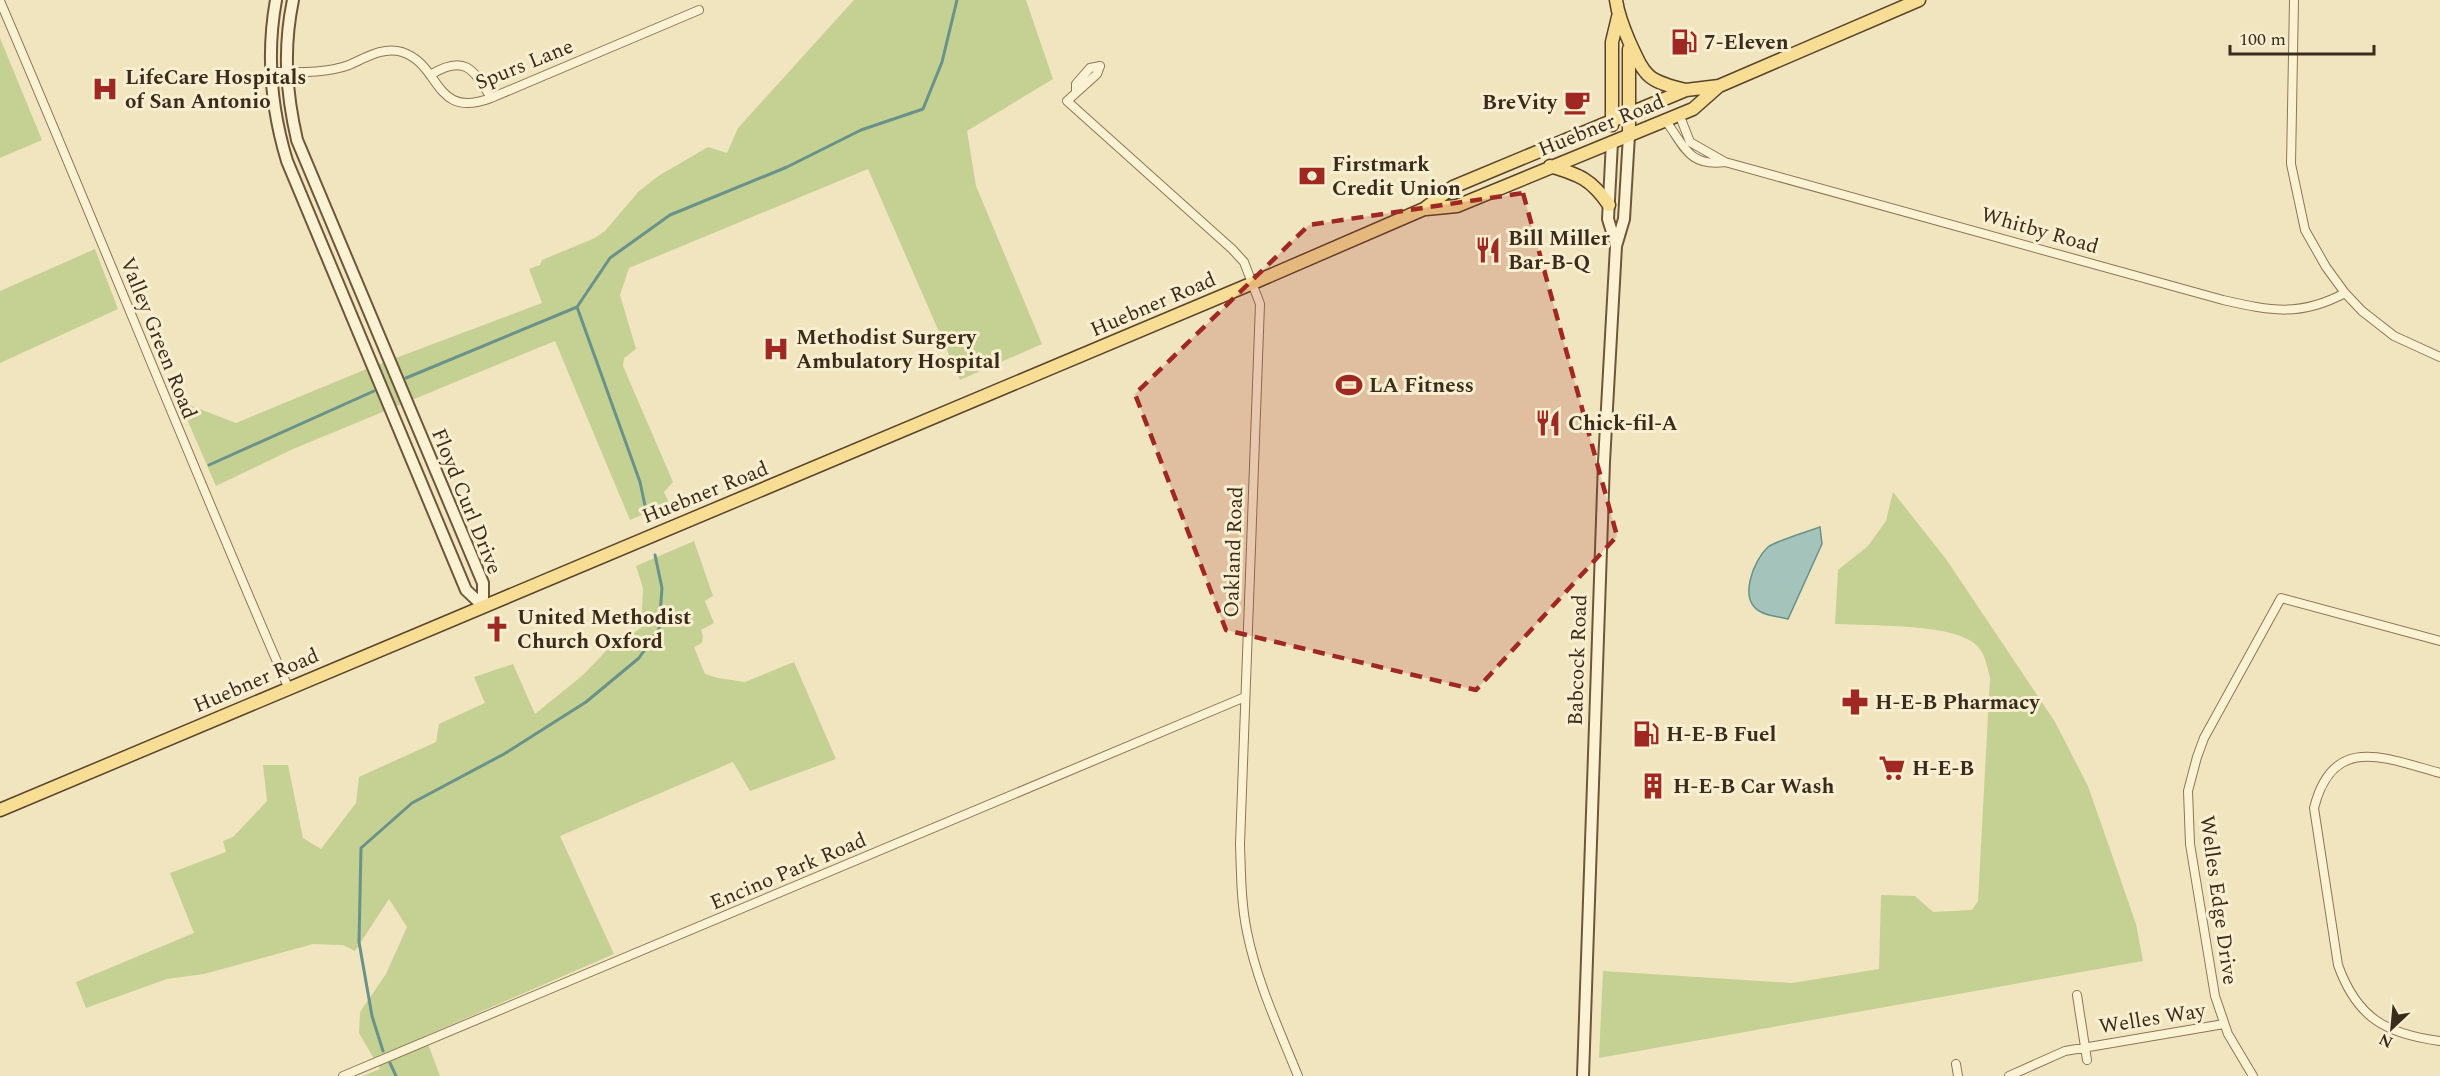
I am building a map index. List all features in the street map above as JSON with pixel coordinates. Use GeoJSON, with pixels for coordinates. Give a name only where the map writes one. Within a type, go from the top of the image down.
{"type":"FeatureCollection","features":[{"type":"Feature","properties":{"kind":"main road","name":"Babcock Road"},"geometry":{"type":"LineString","coordinates":[[1616,0],[1618,17],[1629,42],[1629,135]]}},
{"type":"Feature","properties":{"kind":"main road","name":"Huebner Road"},"geometry":{"type":"LineString","coordinates":[[0,810],[1253,283],[1424,209],[1453,187],[1686,90],[1719,86],[1919,0]]}},
{"type":"Feature","properties":{"kind":"main road","name":"Babcock Road"},"geometry":{"type":"LineString","coordinates":[[1612,142],[1612,42],[1618,17]]}},
{"type":"Feature","properties":{"kind":"main road"},"geometry":{"type":"LineString","coordinates":[[1629,42],[1640,67],[1646,74],[1665,86],[1686,90]]}},
{"type":"Feature","properties":{"kind":"main road","name":"Huebner Road"},"geometry":{"type":"LineString","coordinates":[[1424,209],[1458,206],[1550,166],[1693,109],[1719,86]]}},
{"type":"Feature","properties":{"kind":"main road"},"geometry":{"type":"LineString","coordinates":[[1550,166],[1587,179],[1597,188],[1609,205]]}},
{"type":"Feature","properties":{"kind":"street","name":"Floyd Curl Drive"},"geometry":{"type":"LineString","coordinates":[[276,0],[270,50],[270,72],[274,112],[287,161],[465,590],[483,606]]}},
{"type":"Feature","properties":{"kind":"street","name":"Floyd Curl Drive"},"geometry":{"type":"LineString","coordinates":[[293,0],[289,20],[286,72],[290,109],[302,156],[483,583],[483,606]]}},
{"type":"Feature","properties":{"kind":"street"},"geometry":{"type":"LineString","coordinates":[[2294,0],[2290,141],[2292,178],[2305,230],[2326,267],[2362,312],[2394,336],[2440,357]]}},
{"type":"Feature","properties":{"kind":"street","name":"Valley Green Road"},"geometry":{"type":"LineString","coordinates":[[0,1],[63,148],[192,465],[288,687]]}},
{"type":"Feature","properties":{"kind":"street","name":"Spurs Lane"},"geometry":{"type":"LineString","coordinates":[[270,72],[339,68],[382,51],[397,50],[420,61],[442,93],[456,101],[473,104],[699,9]]}},
{"type":"Feature","properties":{"kind":"street"},"geometry":{"type":"LineString","coordinates":[[430,75],[449,65],[460,64],[468,67],[491,98]]}},
{"type":"Feature","properties":{"kind":"street","name":"Oakland Road"},"geometry":{"type":"LineString","coordinates":[[1076,91],[1067,101],[1244,262],[1261,310],[1240,844],[1243,909],[1264,992],[1298,1076]]}},
{"type":"Feature","properties":{"kind":"street","name":"Whitby Road"},"geometry":{"type":"LineString","coordinates":[[1679,114],[1690,142],[1725,162],[2253,306],[2286,311],[2300,310],[2327,302],[2345,293]]}},
{"type":"Feature","properties":{"kind":"street","name":"Whitby Road"},"geometry":{"type":"LineString","coordinates":[[1665,120],[1688,153],[1712,163],[1725,162]]}},
{"type":"Feature","properties":{"kind":"street","name":"Babcock Road"},"geometry":{"type":"LineString","coordinates":[[1583,1076],[1604,473],[1616,246],[1624,219],[1629,135]]}},
{"type":"Feature","properties":{"kind":"street","name":"Babcock Road"},"geometry":{"type":"LineString","coordinates":[[1612,142],[1608,219],[1616,246]]}},
{"type":"Feature","properties":{"kind":"street"},"geometry":{"type":"LineString","coordinates":[[398,426],[412,416]]}},
{"type":"Feature","properties":{"kind":"street","name":"Welles Edge Drive"},"geometry":{"type":"LineString","coordinates":[[2253,1076],[2224,1024],[2215,996],[2190,844],[2188,791],[2204,738],[2281,598],[2440,641]]}},
{"type":"Feature","properties":{"kind":"street","name":"Encino Park Road"},"geometry":{"type":"LineString","coordinates":[[343,1076],[985,808],[1226,703],[1245,697]]}},
{"type":"Feature","properties":{"kind":"street"},"geometry":{"type":"LineString","coordinates":[[2440,773],[2374,755],[2355,756],[2345,759],[2329,774],[2318,793],[2314,808],[2338,966],[2352,997],[2373,1019],[2399,1033],[2440,1041]]}},
{"type":"Feature","properties":{"kind":"street"},"geometry":{"type":"LineString","coordinates":[[2077,995],[2085,1047]]}},
{"type":"Feature","properties":{"kind":"street","name":"Welles Way"},"geometry":{"type":"LineString","coordinates":[[2009,1076],[2065,1051],[2224,1024]]}},
{"type":"Feature","properties":{"kind":"street","name":"Welles Way"},"geometry":{"type":"LineString","coordinates":[[2085,1047],[2087,1060]]}},
{"type":"Feature","properties":{"kind":"street"},"geometry":{"type":"LineString","coordinates":[[1956,1064],[1958,1076]]}},
{"type":"Feature","properties":{"kind":"highlighted area"},"geometry":{"type":"Polygon","coordinates":[[[1523,193],[1617,536],[1476,690],[1226,630],[1135,394],[1309,225],[1523,193]]]}},
{"type":"Feature","properties":{"kind":"green space"},"geometry":{"type":"Polygon","coordinates":[[[854,0],[1026,0],[1053,79],[967,131],[976,186],[1042,344],[960,380],[868,169],[629,268],[620,295],[636,349],[624,358],[623,366],[673,482],[664,492],[669,503],[630,520],[555,341],[293,449],[216,486],[179,401],[236,423],[364,370],[542,303],[529,269],[540,265],[542,260],[595,238],[605,231],[639,191],[660,175],[708,147],[727,153],[738,128],[854,0]]]}},
{"type":"Feature","properties":{"kind":"green space"},"geometry":{"type":"Polygon","coordinates":[[[0,38],[42,140],[0,158],[0,38]]]}},
{"type":"Feature","properties":{"kind":"green space"},"geometry":{"type":"Polygon","coordinates":[[[95,249],[118,309],[0,363],[0,291],[95,249]]]}},
{"type":"Feature","properties":{"kind":"green space"},"geometry":{"type":"Polygon","coordinates":[[[1893,492],[1946,559],[2055,722],[2088,786],[2136,924],[2143,961],[1599,1058],[1603,971],[1792,983],[1879,969],[1881,895],[1915,896],[1933,912],[1972,910],[1978,901],[1990,678],[1983,655],[1975,644],[1948,632],[1908,627],[1835,624],[1838,570],[1868,546],[1886,521],[1893,492]]]}},
{"type":"Feature","properties":{"kind":"green space"},"geometry":{"type":"Polygon","coordinates":[[[694,541],[713,596],[705,601],[714,623],[701,630],[702,643],[694,647],[705,674],[745,682],[794,662],[836,759],[750,791],[733,762],[560,836],[614,954],[425,1036],[440,1076],[363,1076],[380,1069],[359,1033],[360,1012],[386,974],[407,927],[389,899],[355,951],[343,945],[313,944],[204,974],[167,979],[86,1008],[76,982],[194,933],[170,873],[226,852],[223,841],[233,837],[267,801],[263,765],[288,765],[303,838],[321,849],[356,803],[359,777],[436,742],[439,724],[485,703],[474,677],[513,664],[535,714],[583,675],[607,650],[641,628],[643,588],[636,566],[694,541]]]}},
{"type":"Feature","properties":{"kind":"water"},"geometry":{"type":"Polygon","coordinates":[[[1820,527],[1822,544],[1788,619],[1761,612],[1750,599],[1749,590],[1753,570],[1763,553],[1768,547],[1778,542],[1820,527]]]}},
{"type":"Feature","properties":{"kind":"waterway"},"geometry":{"type":"LineString","coordinates":[[647,515],[640,482],[577,307],[610,258],[670,215],[787,167],[861,130],[923,109],[942,62],[957,0]]}},
{"type":"Feature","properties":{"kind":"waterway"},"geometry":{"type":"LineString","coordinates":[[406,378],[577,307]]}},
{"type":"Feature","properties":{"kind":"waterway"},"geometry":{"type":"LineString","coordinates":[[209,465],[374,391]]}},
{"type":"Feature","properties":{"kind":"waterway"},"geometry":{"type":"LineString","coordinates":[[383,1051],[372,1016],[359,942],[361,848],[412,803],[504,754],[586,702],[639,658],[659,629],[662,588],[655,555]]}},
{"type":"Feature","properties":{"kind":"waterway"},"geometry":{"type":"LineString","coordinates":[[390,1063],[396,1076]]}},
{"type":"Feature","properties":{"kind":"place","name":"7-Eleven"},"geometry":{"type":"Point","coordinates":[1684,42]}},
{"type":"Feature","properties":{"kind":"place","name":"LifeCare Hospitals of San Antonio"},"geometry":{"type":"Point","coordinates":[105,89]}},
{"type":"Feature","properties":{"kind":"place","name":"BreVity"},"geometry":{"type":"Point","coordinates":[1577,102]}},
{"type":"Feature","properties":{"kind":"place","name":"Firstmark Credit Union"},"geometry":{"type":"Point","coordinates":[1312,176]}},
{"type":"Feature","properties":{"kind":"place","name":"Bill Miller Bar-B-Q"},"geometry":{"type":"Point","coordinates":[1488,250]}},
{"type":"Feature","properties":{"kind":"place","name":"Methodist Surgery Ambulatory Hospital"},"geometry":{"type":"Point","coordinates":[776,349]}},
{"type":"Feature","properties":{"kind":"place","name":"LA Fitness"},"geometry":{"type":"Point","coordinates":[1349,385]}},
{"type":"Feature","properties":{"kind":"place","name":"Chick-fil-A"},"geometry":{"type":"Point","coordinates":[1548,423]}},
{"type":"Feature","properties":{"kind":"place","name":"United Methodist Church Oxford"},"geometry":{"type":"Point","coordinates":[497,629]}},
{"type":"Feature","properties":{"kind":"place","name":"H-E-B Pharmacy"},"geometry":{"type":"Point","coordinates":[1855,702]}},
{"type":"Feature","properties":{"kind":"place","name":"H-E-B Fuel"},"geometry":{"type":"Point","coordinates":[1646,734]}},
{"type":"Feature","properties":{"kind":"place","name":"H-E-B"},"geometry":{"type":"Point","coordinates":[1892,768]}},
{"type":"Feature","properties":{"kind":"place","name":"H-E-B Car Wash"},"geometry":{"type":"Point","coordinates":[1653,786]}}]}
